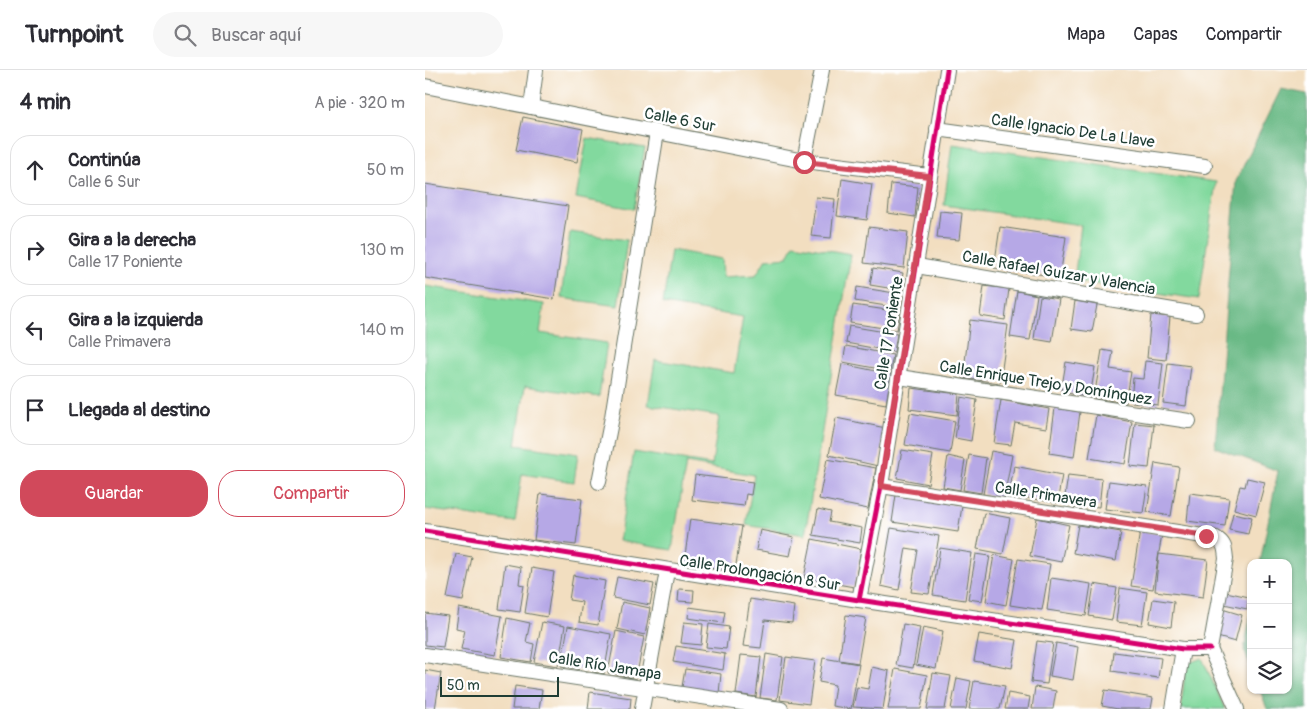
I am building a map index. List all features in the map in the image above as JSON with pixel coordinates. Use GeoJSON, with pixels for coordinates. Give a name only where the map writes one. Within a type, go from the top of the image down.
{"type":"FeatureCollection","features":[{"type":"Feature","properties":{"kind":"street"},"geometry":{"type":"LineString","coordinates":[[531,107],[536,70]]}},
{"type":"Feature","properties":{"kind":"street"},"geometry":{"type":"LineString","coordinates":[[804,162],[822,70]]}},
{"type":"Feature","properties":{"kind":"street","name":"Calle 17 Poniente"},"geometry":{"type":"LineString","coordinates":[[859,600],[881,486],[947,70]]}},
{"type":"Feature","properties":{"kind":"street","name":"Calle 6 Sur"},"geometry":{"type":"LineString","coordinates":[[425,86],[804,162],[929,176]]}},
{"type":"Feature","properties":{"kind":"street","name":"Calle Ignacio De La Llave"},"geometry":{"type":"LineString","coordinates":[[937,129],[1205,166]]}},
{"type":"Feature","properties":{"kind":"street"},"geometry":{"type":"LineString","coordinates":[[599,482],[612,417],[657,132]]}},
{"type":"Feature","properties":{"kind":"street","name":"Calle Rafael Guízar y Valencia"},"geometry":{"type":"LineString","coordinates":[[917,266],[1196,314]]}},
{"type":"Feature","properties":{"kind":"street","name":"Calle Enrique Trejo y Domínguez"},"geometry":{"type":"LineString","coordinates":[[899,377],[1189,422]]}},
{"type":"Feature","properties":{"kind":"street","name":"Calle Primavera"},"geometry":{"type":"LineString","coordinates":[[881,486],[1206,536],[1221,541],[1225,553],[1210,649]]}},
{"type":"Feature","properties":{"kind":"street","name":"Calle Prolongación 8 Sur"},"geometry":{"type":"LineString","coordinates":[[425,531],[667,571],[1183,649],[1210,649]]}},
{"type":"Feature","properties":{"kind":"street"},"geometry":{"type":"LineString","coordinates":[[642,709],[667,571]]}},
{"type":"Feature","properties":{"kind":"street"},"geometry":{"type":"LineString","coordinates":[[1173,709],[1183,649]]}},
{"type":"Feature","properties":{"kind":"street"},"geometry":{"type":"LineString","coordinates":[[1210,649],[1237,709]]}},
{"type":"Feature","properties":{"kind":"street","name":"Calle Río Jamapa"},"geometry":{"type":"LineString","coordinates":[[425,655],[781,709]]}},
{"type":"Feature","properties":{"kind":"green space"},"geometry":{"type":"Polygon","coordinates":[[[1281,89],[1307,94],[1307,709],[1267,709],[1261,694],[1292,694],[1292,559],[1261,559],[1278,471],[1215,447],[1236,181],[1281,89]]]}},
{"type":"Feature","properties":{"kind":"green space"},"geometry":{"type":"Polygon","coordinates":[[[587,138],[645,148],[634,209],[576,198],[587,138]]]}},
{"type":"Feature","properties":{"kind":"green space"},"geometry":{"type":"Polygon","coordinates":[[[952,144],[1216,182],[1199,299],[1074,281],[1081,225],[944,205],[952,144]]]}},
{"type":"Feature","properties":{"kind":"green space"},"geometry":{"type":"Polygon","coordinates":[[[570,232],[627,240],[618,306],[561,298],[570,232]]]}},
{"type":"Feature","properties":{"kind":"green space"},"geometry":{"type":"Polygon","coordinates":[[[794,244],[851,254],[805,535],[746,525],[754,475],[686,463],[672,550],[619,541],[634,452],[712,465],[719,416],[648,405],[655,360],[734,373],[743,317],[663,304],[671,250],[722,259],[723,277],[756,275],[766,259],[788,257],[794,244]]]}},
{"type":"Feature","properties":{"kind":"green space"},"geometry":{"type":"Polygon","coordinates":[[[425,286],[544,304],[540,333],[607,343],[599,397],[525,386],[516,445],[578,454],[574,482],[522,474],[515,522],[425,509],[425,286]]]}},
{"type":"Feature","properties":{"kind":"green space"},"geometry":{"type":"Polygon","coordinates":[[[1247,634],[1247,657],[1244,650],[1247,634]]]}},
{"type":"Feature","properties":{"kind":"green space"},"geometry":{"type":"Polygon","coordinates":[[[1202,658],[1225,709],[1181,709],[1186,664],[1202,658]]]}},
{"type":"Feature","properties":{"kind":"building"},"geometry":{"type":"Polygon","coordinates":[[[523,117],[583,129],[577,162],[516,150],[523,117]]]}},
{"type":"Feature","properties":{"kind":"building"},"geometry":{"type":"Polygon","coordinates":[[[842,179],[872,184],[867,220],[837,216],[842,179]]]}},
{"type":"Feature","properties":{"kind":"building"},"geometry":{"type":"Polygon","coordinates":[[[425,184],[568,206],[554,299],[425,278],[425,184]]]}},
{"type":"Feature","properties":{"kind":"building"},"geometry":{"type":"Polygon","coordinates":[[[891,184],[918,187],[915,217],[888,213],[891,184]]]}},
{"type":"Feature","properties":{"kind":"building"},"geometry":{"type":"Polygon","coordinates":[[[816,197],[835,199],[831,238],[811,236],[816,197]]]}},
{"type":"Feature","properties":{"kind":"building"},"geometry":{"type":"Polygon","coordinates":[[[940,211],[962,213],[959,240],[937,238],[940,211]]]}},
{"type":"Feature","properties":{"kind":"building"},"geometry":{"type":"Polygon","coordinates":[[[869,227],[908,232],[904,268],[864,263],[869,227]]]}},
{"type":"Feature","properties":{"kind":"building"},"geometry":{"type":"Polygon","coordinates":[[[1000,227],[1066,237],[1060,277],[994,268],[1000,227]]]}},
{"type":"Feature","properties":{"kind":"building"},"geometry":{"type":"Polygon","coordinates":[[[873,268],[903,273],[900,290],[870,285],[873,268]]]}},
{"type":"Feature","properties":{"kind":"building"},"geometry":{"type":"Polygon","coordinates":[[[984,286],[1009,289],[1005,320],[980,316],[984,286]]]}},
{"type":"Feature","properties":{"kind":"building"},"geometry":{"type":"Polygon","coordinates":[[[857,287],[901,294],[899,308],[855,301],[857,287]]]}},
{"type":"Feature","properties":{"kind":"building"},"geometry":{"type":"Polygon","coordinates":[[[1017,291],[1037,295],[1030,340],[1010,337],[1017,291]]]}},
{"type":"Feature","properties":{"kind":"building"},"geometry":{"type":"Polygon","coordinates":[[[1040,296],[1059,299],[1052,342],[1034,339],[1040,296]]]}},
{"type":"Feature","properties":{"kind":"building"},"geometry":{"type":"Polygon","coordinates":[[[1075,301],[1097,305],[1092,332],[1071,329],[1075,301]]]}},
{"type":"Feature","properties":{"kind":"building"},"geometry":{"type":"Polygon","coordinates":[[[853,305],[900,312],[897,330],[850,323],[853,305]]]}},
{"type":"Feature","properties":{"kind":"building"},"geometry":{"type":"Polygon","coordinates":[[[1151,315],[1170,317],[1166,360],[1147,358],[1151,315]]]}},
{"type":"Feature","properties":{"kind":"building"},"geometry":{"type":"Polygon","coordinates":[[[970,320],[1008,325],[1000,383],[963,378],[970,320]]]}},
{"type":"Feature","properties":{"kind":"building"},"geometry":{"type":"Polygon","coordinates":[[[849,326],[897,334],[894,352],[846,343],[849,326]]]}},
{"type":"Feature","properties":{"kind":"building"},"geometry":{"type":"Polygon","coordinates":[[[846,346],[893,355],[890,371],[843,362],[846,346]]]}},
{"type":"Feature","properties":{"kind":"building"},"geometry":{"type":"Polygon","coordinates":[[[1102,350],[1113,352],[1110,369],[1131,372],[1126,403],[1094,398],[1102,350]]]}},
{"type":"Feature","properties":{"kind":"building"},"geometry":{"type":"Polygon","coordinates":[[[1145,361],[1163,363],[1158,405],[1131,402],[1133,378],[1143,379],[1145,361]]]}},
{"type":"Feature","properties":{"kind":"building"},"geometry":{"type":"Polygon","coordinates":[[[1066,362],[1095,367],[1090,397],[1061,392],[1066,362]]]}},
{"type":"Feature","properties":{"kind":"building"},"geometry":{"type":"Polygon","coordinates":[[[1168,363],[1191,366],[1186,406],[1163,403],[1168,363]]]}},
{"type":"Feature","properties":{"kind":"building"},"geometry":{"type":"Polygon","coordinates":[[[842,364],[891,374],[886,404],[836,395],[842,364]]]}},
{"type":"Feature","properties":{"kind":"building"},"geometry":{"type":"Polygon","coordinates":[[[911,388],[959,394],[957,415],[909,409],[911,388]]]}},
{"type":"Feature","properties":{"kind":"building"},"geometry":{"type":"Polygon","coordinates":[[[961,397],[977,400],[971,441],[955,438],[961,397]]]}},
{"type":"Feature","properties":{"kind":"building"},"geometry":{"type":"Polygon","coordinates":[[[1001,400],[1049,409],[1046,428],[1015,423],[1011,445],[994,443],[1001,400]]]}},
{"type":"Feature","properties":{"kind":"building"},"geometry":{"type":"Polygon","coordinates":[[[1055,408],[1080,412],[1074,457],[1049,453],[1055,408]]]}},
{"type":"Feature","properties":{"kind":"building"},"geometry":{"type":"Polygon","coordinates":[[[910,413],[955,421],[950,453],[905,445],[910,413]]]}},
{"type":"Feature","properties":{"kind":"building"},"geometry":{"type":"Polygon","coordinates":[[[1096,415],[1132,422],[1125,464],[1089,458],[1096,415]]]}},
{"type":"Feature","properties":{"kind":"building"},"geometry":{"type":"Polygon","coordinates":[[[836,418],[886,428],[878,466],[829,455],[836,418]]]}},
{"type":"Feature","properties":{"kind":"building"},"geometry":{"type":"Polygon","coordinates":[[[1135,423],[1154,425],[1149,468],[1130,466],[1135,423]]]}},
{"type":"Feature","properties":{"kind":"building"},"geometry":{"type":"Polygon","coordinates":[[[902,450],[933,455],[928,484],[897,478],[902,450]]]}},
{"type":"Feature","properties":{"kind":"building"},"geometry":{"type":"Polygon","coordinates":[[[991,451],[1012,455],[1004,498],[983,494],[991,451]]]}},
{"type":"Feature","properties":{"kind":"building"},"geometry":{"type":"Polygon","coordinates":[[[969,455],[986,458],[981,493],[963,490],[969,455]]]}},
{"type":"Feature","properties":{"kind":"building"},"geometry":{"type":"Polygon","coordinates":[[[948,456],[965,460],[960,490],[943,487],[948,456]]]}},
{"type":"Feature","properties":{"kind":"building"},"geometry":{"type":"Polygon","coordinates":[[[827,459],[876,468],[868,509],[819,499],[827,459]]]}},
{"type":"Feature","properties":{"kind":"building"},"geometry":{"type":"Polygon","coordinates":[[[1155,463],[1179,467],[1171,516],[1147,512],[1155,463]]]}},
{"type":"Feature","properties":{"kind":"building"},"geometry":{"type":"Polygon","coordinates":[[[1014,466],[1062,475],[1057,503],[1009,495],[1014,466]]]}},
{"type":"Feature","properties":{"kind":"building"},"geometry":{"type":"Polygon","coordinates":[[[695,475],[753,482],[751,495],[746,494],[744,506],[692,500],[695,475]]]}},
{"type":"Feature","properties":{"kind":"building"},"geometry":{"type":"Polygon","coordinates":[[[1068,475],[1102,479],[1099,507],[1064,503],[1068,475]]]}},
{"type":"Feature","properties":{"kind":"building"},"geometry":{"type":"Polygon","coordinates":[[[1247,478],[1265,482],[1256,515],[1234,509],[1240,486],[1245,487],[1247,478]]]}},
{"type":"Feature","properties":{"kind":"building"},"geometry":{"type":"Polygon","coordinates":[[[1109,481],[1147,486],[1143,513],[1105,509],[1109,481]]]}},
{"type":"Feature","properties":{"kind":"building"},"geometry":{"type":"Polygon","coordinates":[[[1190,493],[1229,498],[1225,526],[1187,521],[1190,493]]]}},
{"type":"Feature","properties":{"kind":"building"},"geometry":{"type":"Polygon","coordinates":[[[540,494],[582,499],[576,545],[534,540],[540,494]]]}},
{"type":"Feature","properties":{"kind":"building"},"geometry":{"type":"Polygon","coordinates":[[[896,495],[962,506],[958,532],[892,522],[896,495]]]}},
{"type":"Feature","properties":{"kind":"building"},"geometry":{"type":"Polygon","coordinates":[[[818,509],[831,512],[829,522],[862,528],[860,543],[813,535],[818,509]]]}},
{"type":"Feature","properties":{"kind":"building"},"geometry":{"type":"Polygon","coordinates":[[[984,513],[1010,518],[1003,554],[977,549],[984,513]]]}},
{"type":"Feature","properties":{"kind":"building"},"geometry":{"type":"Polygon","coordinates":[[[1233,513],[1252,517],[1248,534],[1229,530],[1233,513]]]}},
{"type":"Feature","properties":{"kind":"building"},"geometry":{"type":"Polygon","coordinates":[[[1037,518],[1069,525],[1061,562],[1030,556],[1037,518]]]}},
{"type":"Feature","properties":{"kind":"building"},"geometry":{"type":"Polygon","coordinates":[[[690,519],[742,526],[735,571],[684,563],[690,519]]]}},
{"type":"Feature","properties":{"kind":"building"},"geometry":{"type":"Polygon","coordinates":[[[1078,525],[1121,532],[1116,561],[1073,553],[1078,525]]]}},
{"type":"Feature","properties":{"kind":"building"},"geometry":{"type":"Polygon","coordinates":[[[891,528],[939,536],[929,594],[911,592],[918,550],[906,548],[899,590],[881,586],[891,528]]]}},
{"type":"Feature","properties":{"kind":"building"},"geometry":{"type":"Polygon","coordinates":[[[760,530],[794,537],[790,556],[756,550],[760,530]]]}},
{"type":"Feature","properties":{"kind":"building"},"geometry":{"type":"Polygon","coordinates":[[[1140,531],[1162,534],[1153,589],[1131,586],[1140,531]]]}},
{"type":"Feature","properties":{"kind":"building"},"geometry":{"type":"Polygon","coordinates":[[[812,539],[861,549],[854,587],[804,578],[812,539]]]}},
{"type":"Feature","properties":{"kind":"building"},"geometry":{"type":"Polygon","coordinates":[[[940,548],[972,553],[965,600],[933,595],[940,548]]]}},
{"type":"Feature","properties":{"kind":"building"},"geometry":{"type":"Polygon","coordinates":[[[456,554],[472,557],[463,601],[447,598],[456,554]]]}},
{"type":"Feature","properties":{"kind":"building"},"geometry":{"type":"Polygon","coordinates":[[[976,554],[990,556],[982,601],[968,599],[976,554]]]}},
{"type":"Feature","properties":{"kind":"building"},"geometry":{"type":"Polygon","coordinates":[[[1159,554],[1208,560],[1203,597],[1155,591],[1159,554]]]}},
{"type":"Feature","properties":{"kind":"building"},"geometry":{"type":"Polygon","coordinates":[[[994,555],[1014,559],[1006,605],[986,601],[994,555]]]}},
{"type":"Feature","properties":{"kind":"building"},"geometry":{"type":"Polygon","coordinates":[[[1018,559],[1050,564],[1042,610],[1010,605],[1018,559]]]}},
{"type":"Feature","properties":{"kind":"building"},"geometry":{"type":"Polygon","coordinates":[[[505,564],[521,567],[519,584],[524,585],[520,612],[499,609],[505,564]]]}},
{"type":"Feature","properties":{"kind":"building"},"geometry":{"type":"Polygon","coordinates":[[[532,568],[554,572],[547,617],[525,613],[532,568]]]}},
{"type":"Feature","properties":{"kind":"building"},"geometry":{"type":"Polygon","coordinates":[[[573,575],[605,581],[598,625],[579,622],[582,602],[569,600],[573,575]]]}},
{"type":"Feature","properties":{"kind":"building"},"geometry":{"type":"Polygon","coordinates":[[[617,577],[654,584],[650,605],[613,598],[617,577]]]}},
{"type":"Feature","properties":{"kind":"building"},"geometry":{"type":"Polygon","coordinates":[[[1051,578],[1091,584],[1086,616],[1047,610],[1051,578]]]}},
{"type":"Feature","properties":{"kind":"building"},"geometry":{"type":"Polygon","coordinates":[[[1094,584],[1117,588],[1112,620],[1089,616],[1094,584]]]}},
{"type":"Feature","properties":{"kind":"building"},"geometry":{"type":"Polygon","coordinates":[[[1120,588],[1147,592],[1142,625],[1116,622],[1120,588]]]}},
{"type":"Feature","properties":{"kind":"building"},"geometry":{"type":"Polygon","coordinates":[[[679,589],[694,590],[693,602],[678,601],[679,589]]]}},
{"type":"Feature","properties":{"kind":"building"},"geometry":{"type":"Polygon","coordinates":[[[1226,592],[1247,597],[1247,609],[1224,604],[1226,592]]]}},
{"type":"Feature","properties":{"kind":"building"},"geometry":{"type":"Polygon","coordinates":[[[750,599],[794,606],[792,623],[765,620],[761,648],[743,646],[750,599]]]}},
{"type":"Feature","properties":{"kind":"building"},"geometry":{"type":"Polygon","coordinates":[[[1153,599],[1174,602],[1171,627],[1149,623],[1153,599]]]}},
{"type":"Feature","properties":{"kind":"building"},"geometry":{"type":"Polygon","coordinates":[[[622,602],[650,608],[645,635],[617,629],[622,602]]]}},
{"type":"Feature","properties":{"kind":"building"},"geometry":{"type":"Polygon","coordinates":[[[689,607],[725,612],[723,623],[688,618],[689,607]]]}},
{"type":"Feature","properties":{"kind":"building"},"geometry":{"type":"Polygon","coordinates":[[[459,608],[502,616],[495,655],[461,649],[465,630],[456,628],[459,608]]]}},
{"type":"Feature","properties":{"kind":"building"},"geometry":{"type":"Polygon","coordinates":[[[1222,609],[1242,615],[1235,642],[1214,636],[1222,609]]]}},
{"type":"Feature","properties":{"kind":"building"},"geometry":{"type":"Polygon","coordinates":[[[425,613],[448,616],[443,647],[425,645],[425,613]]]}},
{"type":"Feature","properties":{"kind":"building"},"geometry":{"type":"Polygon","coordinates":[[[846,615],[866,618],[858,663],[839,660],[846,615]]]}},
{"type":"Feature","properties":{"kind":"building"},"geometry":{"type":"Polygon","coordinates":[[[507,618],[530,623],[526,642],[534,644],[531,662],[501,657],[507,618]]]}},
{"type":"Feature","properties":{"kind":"building"},"geometry":{"type":"Polygon","coordinates":[[[542,622],[565,626],[558,666],[534,662],[542,622]]]}},
{"type":"Feature","properties":{"kind":"building"},"geometry":{"type":"Polygon","coordinates":[[[684,622],[703,624],[701,645],[681,643],[684,622]]]}},
{"type":"Feature","properties":{"kind":"building"},"geometry":{"type":"Polygon","coordinates":[[[709,624],[729,627],[726,649],[706,647],[709,624]]]}},
{"type":"Feature","properties":{"kind":"building"},"geometry":{"type":"Polygon","coordinates":[[[903,624],[920,627],[913,668],[896,665],[903,624]]]}},
{"type":"Feature","properties":{"kind":"building"},"geometry":{"type":"Polygon","coordinates":[[[568,626],[611,634],[604,674],[561,666],[568,626]]]}},
{"type":"Feature","properties":{"kind":"building"},"geometry":{"type":"Polygon","coordinates":[[[923,627],[943,631],[936,669],[916,665],[923,627]]]}},
{"type":"Feature","properties":{"kind":"building"},"geometry":{"type":"Polygon","coordinates":[[[616,631],[644,637],[636,679],[608,673],[616,631]]]}},
{"type":"Feature","properties":{"kind":"building"},"geometry":{"type":"Polygon","coordinates":[[[979,634],[1017,640],[1012,668],[974,661],[979,634]]]}},
{"type":"Feature","properties":{"kind":"building"},"geometry":{"type":"Polygon","coordinates":[[[1037,641],[1053,643],[1047,684],[1031,682],[1037,641]]]}},
{"type":"Feature","properties":{"kind":"building"},"geometry":{"type":"Polygon","coordinates":[[[1056,643],[1078,647],[1073,680],[1050,676],[1056,643]]]}},
{"type":"Feature","properties":{"kind":"building"},"geometry":{"type":"Polygon","coordinates":[[[676,646],[725,654],[723,670],[673,662],[676,646]]]}},
{"type":"Feature","properties":{"kind":"building"},"geometry":{"type":"Polygon","coordinates":[[[1114,652],[1161,658],[1158,678],[1112,671],[1114,652]]]}},
{"type":"Feature","properties":{"kind":"building"},"geometry":{"type":"Polygon","coordinates":[[[766,654],[783,657],[777,700],[760,698],[766,654]]]}},
{"type":"Feature","properties":{"kind":"building"},"geometry":{"type":"Polygon","coordinates":[[[741,655],[761,657],[756,697],[736,694],[741,655]]]}},
{"type":"Feature","properties":{"kind":"building"},"geometry":{"type":"Polygon","coordinates":[[[786,657],[815,661],[809,704],[780,700],[786,657]]]}},
{"type":"Feature","properties":{"kind":"building"},"geometry":{"type":"Polygon","coordinates":[[[823,658],[859,664],[851,709],[832,706],[835,685],[819,682],[823,658]]]}},
{"type":"Feature","properties":{"kind":"building"},"geometry":{"type":"Polygon","coordinates":[[[872,667],[889,671],[883,709],[853,707],[857,687],[868,689],[872,667]]]}},
{"type":"Feature","properties":{"kind":"building"},"geometry":{"type":"Polygon","coordinates":[[[685,669],[721,674],[719,693],[682,687],[685,669]]]}},
{"type":"Feature","properties":{"kind":"building"},"geometry":{"type":"Polygon","coordinates":[[[895,669],[927,675],[921,709],[888,709],[895,669]]]}},
{"type":"Feature","properties":{"kind":"building"},"geometry":{"type":"Polygon","coordinates":[[[425,670],[441,673],[435,709],[425,709],[425,670]]]}},
{"type":"Feature","properties":{"kind":"building"},"geometry":{"type":"Polygon","coordinates":[[[933,673],[951,676],[945,709],[927,709],[933,673]]]}},
{"type":"Feature","properties":{"kind":"building"},"geometry":{"type":"Polygon","coordinates":[[[957,678],[971,681],[966,709],[951,709],[957,678]]]}},
{"type":"Feature","properties":{"kind":"building"},"geometry":{"type":"Polygon","coordinates":[[[974,681],[1005,686],[1000,709],[969,709],[974,681]]]}},
{"type":"Feature","properties":{"kind":"building"},"geometry":{"type":"Polygon","coordinates":[[[515,686],[542,690],[539,709],[512,709],[515,686]]]}},
{"type":"Feature","properties":{"kind":"building"},"geometry":{"type":"Polygon","coordinates":[[[1035,687],[1056,691],[1053,709],[1032,709],[1035,687]]]}},
{"type":"Feature","properties":{"kind":"building"},"geometry":{"type":"Polygon","coordinates":[[[1105,690],[1153,698],[1151,709],[1118,709],[1102,706],[1105,690]]]}},
{"type":"Feature","properties":{"kind":"building"},"geometry":{"type":"Polygon","coordinates":[[[590,692],[631,698],[630,709],[588,709],[590,692]]]}},
{"type":"Feature","properties":{"kind":"building"},"geometry":{"type":"Polygon","coordinates":[[[1008,693],[1030,697],[1028,709],[1005,709],[1008,693]]]}},
{"type":"Feature","properties":{"kind":"cycle path"},"geometry":{"type":"LineString","coordinates":[[859,600],[881,486],[947,70]]}},
{"type":"Feature","properties":{"kind":"cycle path"},"geometry":{"type":"LineString","coordinates":[[425,531],[1183,649],[1210,649]]}},
{"type":"Feature","properties":{"kind":"route"},"geometry":{"type":"LineString","coordinates":[[804,162],[929,176],[917,266],[881,486],[1206,536]]}}]}
